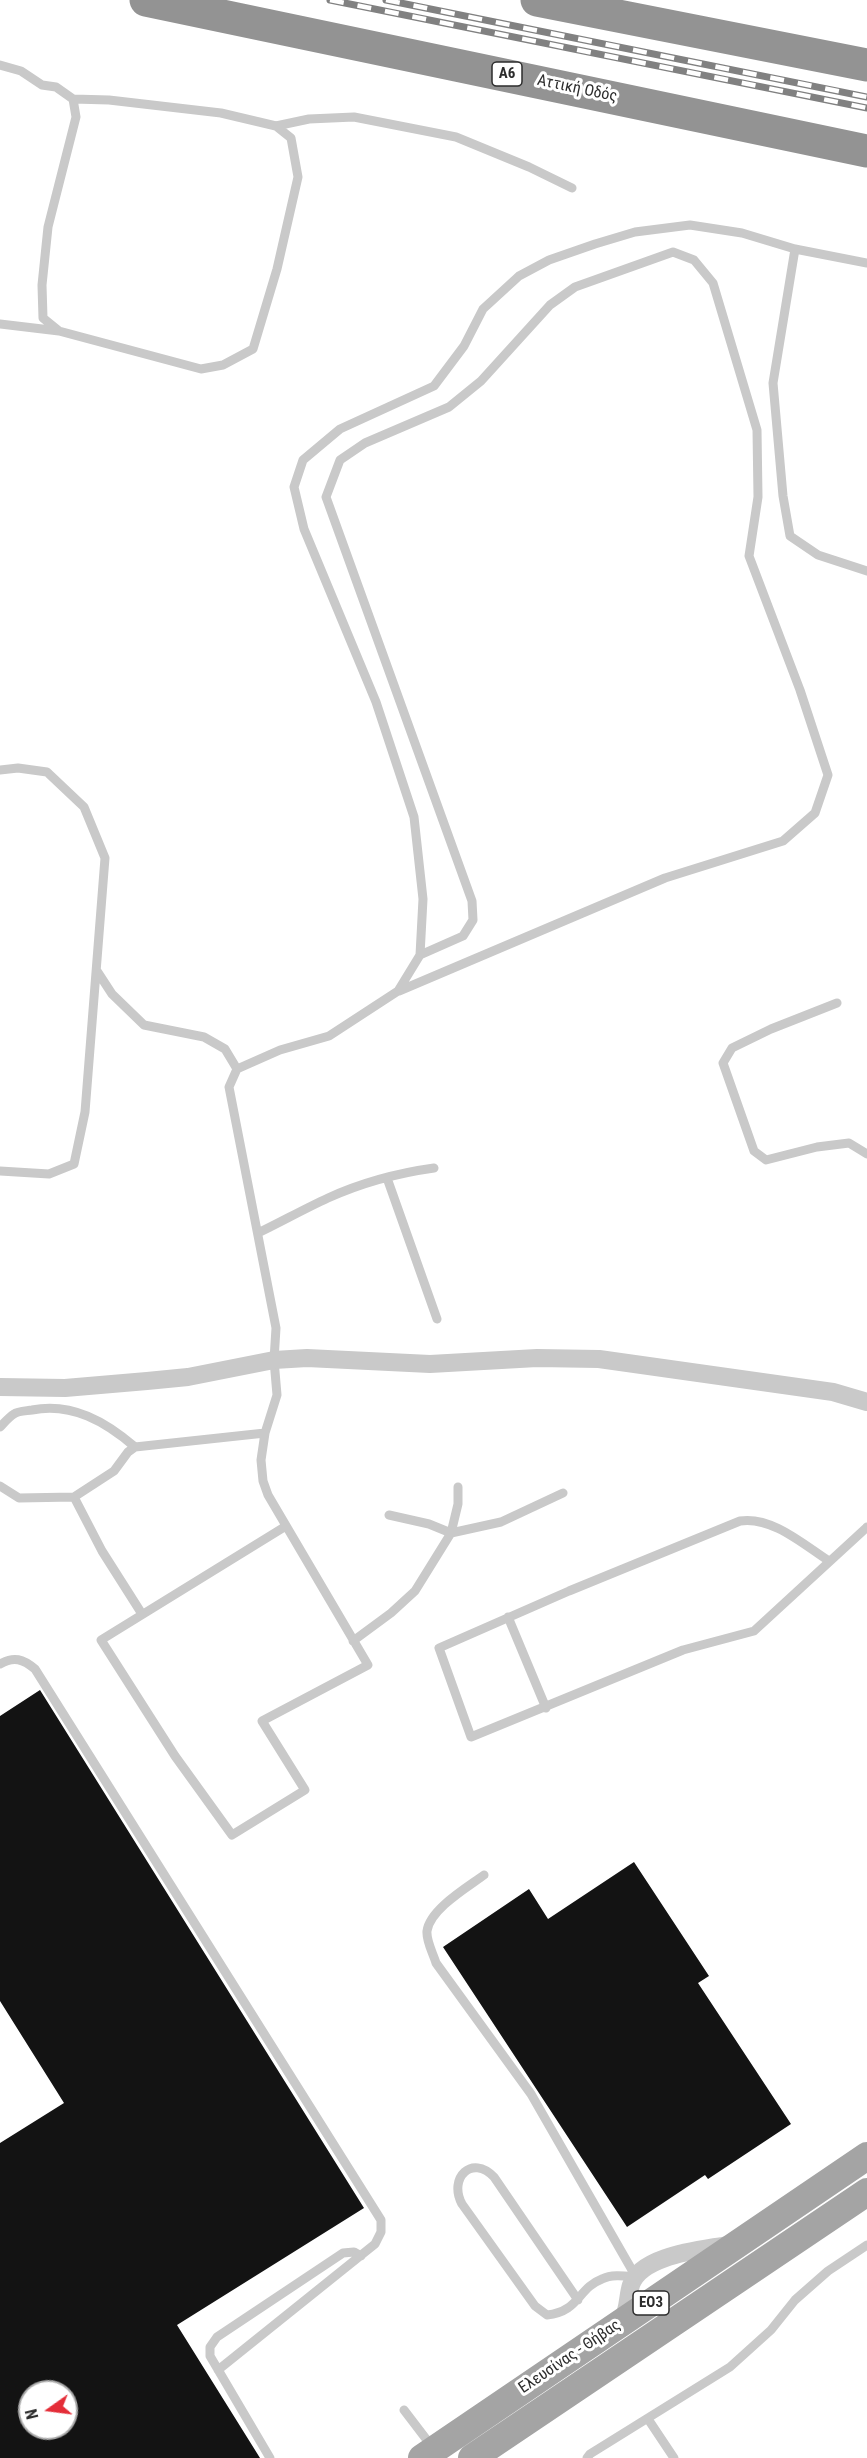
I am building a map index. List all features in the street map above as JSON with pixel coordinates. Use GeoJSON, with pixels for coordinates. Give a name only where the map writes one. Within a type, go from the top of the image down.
{"type":"FeatureCollection","features":[{"type":"Feature","properties":{"kind":"highway","name":"Αττική Οδός"},"geometry":{"type":"LineString","coordinates":[[146,0],[867,151]]}},
{"type":"Feature","properties":{"kind":"highway"},"geometry":{"type":"LineString","coordinates":[[537,0],[867,65]]}},
{"type":"Feature","properties":{"kind":"main road","name":"Ελευσίνας - Θήβας"},"geometry":{"type":"LineString","coordinates":[[431,2455],[867,2156]]}},
{"type":"Feature","properties":{"kind":"main road","name":"Ελευσίνας - Θήβας"},"geometry":{"type":"LineString","coordinates":[[472,2458],[867,2192]]}},
{"type":"Feature","properties":{"kind":"street"},"geometry":{"type":"LineString","coordinates":[[0,1387],[65,1388],[147,1381],[188,1377],[274,1360],[307,1358],[430,1364],[537,1358],[599,1359],[833,1392],[867,1402]]}},
{"type":"Feature","properties":{"kind":"street"},"geometry":{"type":"LineString","coordinates":[[621,2323],[626,2314],[631,2285],[636,2277],[656,2262],[678,2254],[740,2242]]}},
{"type":"Feature","properties":{"kind":"lane"},"geometry":{"type":"LineString","coordinates":[[0,65],[21,71],[42,85],[56,87],[73,99],[109,100],[221,113],[276,126],[309,119],[354,117],[456,137],[529,167],[572,188]]}},
{"type":"Feature","properties":{"kind":"lane"},"geometry":{"type":"LineString","coordinates":[[59,331],[43,318],[42,285],[48,227],[76,117],[73,99]]}},
{"type":"Feature","properties":{"kind":"lane"},"geometry":{"type":"LineString","coordinates":[[0,324],[59,331],[201,369],[223,365],[254,350],[298,177],[291,138],[276,126]]}},
{"type":"Feature","properties":{"kind":"lane"},"geometry":{"type":"LineString","coordinates":[[398,991],[420,955],[423,898],[414,817],[376,702],[304,530],[294,487],[303,460],[339,429],[434,386],[464,346],[483,309],[519,276],[549,260],[635,232],[690,225],[742,233],[795,249],[867,263]]}},
{"type":"Feature","properties":{"kind":"lane"},"geometry":{"type":"LineString","coordinates":[[795,249],[773,383],[783,496],[790,536],[818,555],[867,571]]}},
{"type":"Feature","properties":{"kind":"lane"},"geometry":{"type":"LineString","coordinates":[[286,1526],[101,1640],[174,1756],[232,1835],[305,1790],[262,1721],[368,1665],[268,1495],[263,1481],[261,1460],[265,1433],[277,1395],[274,1360],[276,1328],[229,1087],[237,1069],[280,1050],[329,1036],[398,991],[665,878],[783,842],[815,813],[828,775],[801,690],[749,556],[758,497],[757,430],[713,282],[694,260],[673,252],[575,287],[550,305],[481,381],[450,407],[365,443],[340,460],[330,482],[326,497],[472,901],[473,920],[463,936],[420,955]]}},
{"type":"Feature","properties":{"kind":"lane"},"geometry":{"type":"LineString","coordinates":[[0,770],[18,768],[47,772],[84,807],[105,858],[85,1112],[74,1164],[49,1174],[0,1171]]}},
{"type":"Feature","properties":{"kind":"lane"},"geometry":{"type":"LineString","coordinates":[[97,971],[112,994],[144,1025],[204,1037],[225,1049],[237,1069]]}},
{"type":"Feature","properties":{"kind":"lane"},"geometry":{"type":"LineString","coordinates":[[837,1003],[771,1029],[732,1048],[723,1063],[754,1151],[766,1160],[817,1147],[849,1143],[867,1154]]}},
{"type":"Feature","properties":{"kind":"lane"},"geometry":{"type":"LineString","coordinates":[[258,1233],[327,1198],[387,1178],[434,1168]]}},
{"type":"Feature","properties":{"kind":"lane"},"geometry":{"type":"LineString","coordinates":[[387,1178],[437,1319]]}},
{"type":"Feature","properties":{"kind":"lane"},"geometry":{"type":"LineString","coordinates":[[0,1427],[15,1413],[44,1407],[72,1411],[93,1417],[114,1429],[135,1447]]}},
{"type":"Feature","properties":{"kind":"lane"},"geometry":{"type":"LineString","coordinates":[[0,1486],[19,1498],[74,1497],[114,1471],[128,1452],[135,1447],[265,1433]]}},
{"type":"Feature","properties":{"kind":"lane"},"geometry":{"type":"LineString","coordinates":[[353,1641],[391,1613],[415,1591],[451,1533],[458,1504],[458,1487]]}},
{"type":"Feature","properties":{"kind":"lane"},"geometry":{"type":"LineString","coordinates":[[389,1515],[429,1524],[451,1533],[501,1522],[563,1493]]}},
{"type":"Feature","properties":{"kind":"lane"},"geometry":{"type":"LineString","coordinates":[[74,1497],[102,1551],[142,1614]]}},
{"type":"Feature","properties":{"kind":"lane"},"geometry":{"type":"LineString","coordinates":[[830,1562],[773,1526],[752,1519],[740,1521],[439,1648],[471,1737],[683,1650],[754,1631],[830,1562],[867,1527]]}},
{"type":"Feature","properties":{"kind":"lane"},"geometry":{"type":"LineString","coordinates":[[508,1617],[546,1708]]}},
{"type":"Feature","properties":{"kind":"lane"},"geometry":{"type":"LineString","coordinates":[[1,1661],[13,1658],[25,1660],[34,1669],[381,2220],[381,2232],[375,2244],[218,2370]]}},
{"type":"Feature","properties":{"kind":"lane"},"geometry":{"type":"LineString","coordinates":[[484,1875],[438,1910],[427,1932],[436,1963],[531,2094],[636,2277],[602,2278],[578,2300],[557,2314],[547,2315],[535,2306],[460,2199],[456,2187],[460,2176],[477,2168],[494,2176],[578,2300]]}},
{"type":"Feature","properties":{"kind":"lane"},"geometry":{"type":"LineString","coordinates":[[588,2458],[590,2454],[730,2367],[771,2330],[795,2300],[828,2271],[867,2245]]}},
{"type":"Feature","properties":{"kind":"lane"},"geometry":{"type":"LineString","coordinates":[[270,2458],[210,2356],[210,2347],[217,2337],[343,2253],[354,2252],[361,2256]]}},
{"type":"Feature","properties":{"kind":"lane"},"geometry":{"type":"LineString","coordinates":[[404,2409],[431,2455]]}},
{"type":"Feature","properties":{"kind":"lane"},"geometry":{"type":"LineString","coordinates":[[648,2420],[674,2458]]}},
{"type":"Feature","properties":{"kind":"building"},"geometry":{"type":"Polygon","coordinates":[[[40,1690],[364,2208],[177,2325],[260,2458],[0,2458],[0,2143],[64,2103],[0,2001],[0,1716],[40,1690]]]}},
{"type":"Feature","properties":{"kind":"building"},"geometry":{"type":"Polygon","coordinates":[[[634,1862],[709,1976],[698,1983],[791,2124],[708,2179],[705,2175],[627,2227],[443,1947],[529,1889],[548,1919],[634,1862]]]}},
{"type":"Feature","properties":{"kind":"railway"},"geometry":{"type":"LineString","coordinates":[[330,0],[867,108]]}},
{"type":"Feature","properties":{"kind":"railway"},"geometry":{"type":"LineString","coordinates":[[386,0],[867,97]]}}]}
